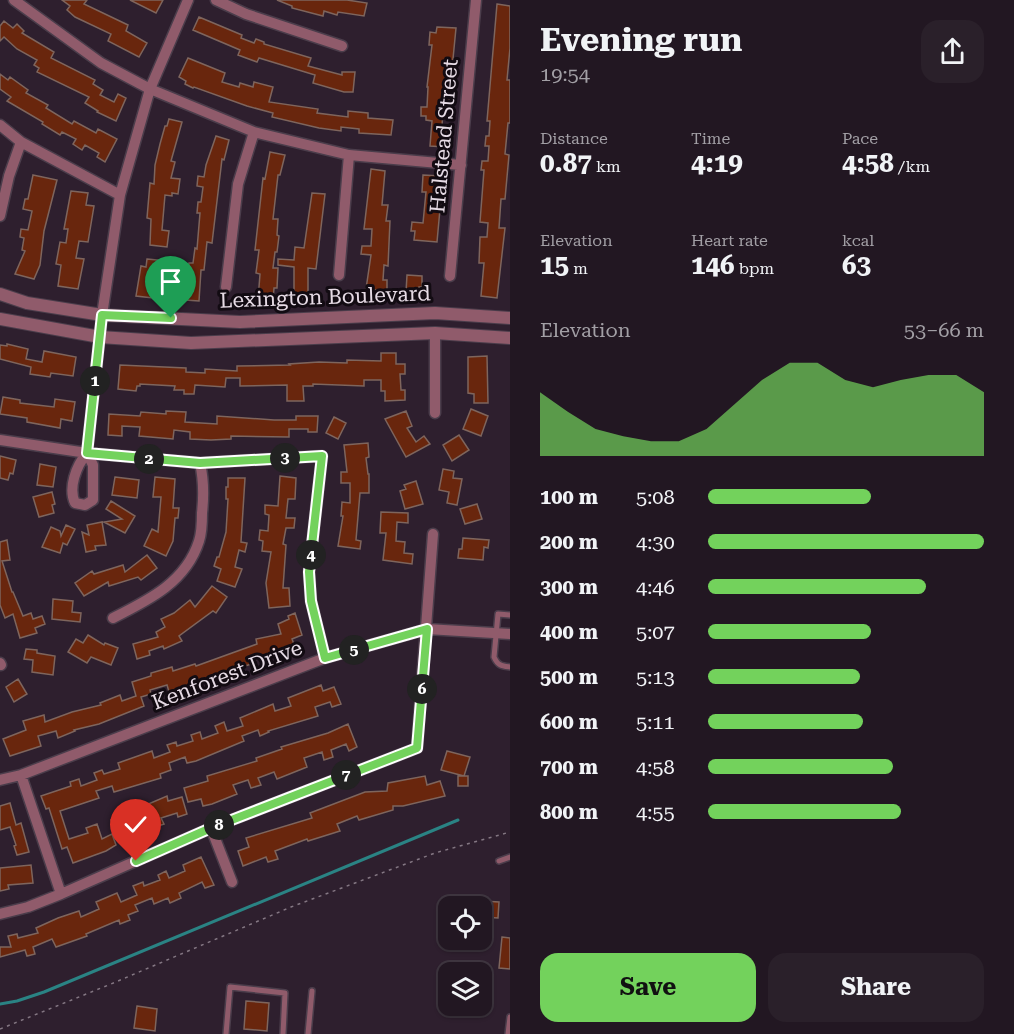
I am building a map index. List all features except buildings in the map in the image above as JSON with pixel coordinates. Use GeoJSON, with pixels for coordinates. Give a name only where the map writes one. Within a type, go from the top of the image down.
{"type":"FeatureCollection","features":[{"type":"Feature","properties":{"kind":"street"},"geometry":{"type":"LineString","coordinates":[[14,0],[101,63],[150,89],[255,132],[349,155],[461,165]]}},
{"type":"Feature","properties":{"kind":"street"},"geometry":{"type":"LineString","coordinates":[[87,453],[102,315],[120,195],[150,89],[188,0]]}},
{"type":"Feature","properties":{"kind":"street"},"geometry":{"type":"LineString","coordinates":[[216,0],[246,14],[342,46]]}},
{"type":"Feature","properties":{"kind":"street","name":"Halstead Street"},"geometry":{"type":"LineString","coordinates":[[450,276],[476,0]]}},
{"type":"Feature","properties":{"kind":"street"},"geometry":{"type":"LineString","coordinates":[[0,126],[21,142],[120,195]]}},
{"type":"Feature","properties":{"kind":"street"},"geometry":{"type":"LineString","coordinates":[[226,287],[238,184],[255,132]]}},
{"type":"Feature","properties":{"kind":"street"},"geometry":{"type":"LineString","coordinates":[[0,216],[9,176],[21,142]]}},
{"type":"Feature","properties":{"kind":"street"},"geometry":{"type":"LineString","coordinates":[[339,275],[349,155]]}},
{"type":"Feature","properties":{"kind":"street","name":"Lexington Boulevard"},"geometry":{"type":"LineString","coordinates":[[0,294],[27,303],[102,315],[240,322],[435,312],[510,318]]}},
{"type":"Feature","properties":{"kind":"street"},"geometry":{"type":"LineString","coordinates":[[468,335],[469,315]]}},
{"type":"Feature","properties":{"kind":"street","name":"Lexington Boulevard"},"geometry":{"type":"LineString","coordinates":[[0,319],[100,337],[191,343],[435,333],[510,338]]}},
{"type":"Feature","properties":{"kind":"street"},"geometry":{"type":"LineString","coordinates":[[281,320],[282,339]]}},
{"type":"Feature","properties":{"kind":"street"},"geometry":{"type":"LineString","coordinates":[[435,333],[435,413]]}},
{"type":"Feature","properties":{"kind":"street"},"geometry":{"type":"LineString","coordinates":[[0,440],[87,453],[200,463],[322,456],[309,572],[311,601],[325,658]]}},
{"type":"Feature","properties":{"kind":"street"},"geometry":{"type":"LineString","coordinates":[[113,618],[150,600],[171,584],[190,564],[200,538],[205,483],[200,463]]}},
{"type":"Feature","properties":{"kind":"street"},"geometry":{"type":"LineString","coordinates":[[0,914],[28,907],[61,894],[211,828],[417,748],[433,534]]}},
{"type":"Feature","properties":{"kind":"street","name":"Kenforest Drive"},"geometry":{"type":"LineString","coordinates":[[0,780],[21,775],[325,658],[427,629],[510,634]]}},
{"type":"Feature","properties":{"kind":"street"},"geometry":{"type":"LineString","coordinates":[[21,775],[61,894]]}},
{"type":"Feature","properties":{"kind":"street"},"geometry":{"type":"LineString","coordinates":[[211,828],[232,882]]}},
{"type":"Feature","properties":{"kind":"lane"},"geometry":{"type":"LineString","coordinates":[[510,615],[498,614],[494,657],[496,663],[510,667]]}},
{"type":"Feature","properties":{"kind":"lane"},"geometry":{"type":"LineString","coordinates":[[499,861],[510,857]]}},
{"type":"Feature","properties":{"kind":"lane"},"geometry":{"type":"LineString","coordinates":[[226,1034],[230,987],[285,993],[282,1034]]}},
{"type":"Feature","properties":{"kind":"lane"},"geometry":{"type":"LineString","coordinates":[[308,1034],[312,991]]}},
{"type":"Feature","properties":{"kind":"lane"},"geometry":{"type":"LineString","coordinates":[[508,1034],[510,1017]]}},
{"type":"Feature","properties":{"kind":"path"},"geometry":{"type":"LineString","coordinates":[[0,1029],[291,906],[435,853],[471,841],[510,832]]}},
{"type":"Feature","properties":{"kind":"waterway"},"geometry":{"type":"LineString","coordinates":[[0,1004],[44,992],[458,820]]}},
{"type":"Feature","properties":{"kind":"route"},"geometry":{"type":"LineString","coordinates":[[136,861],[211,828],[417,748],[427,629],[325,658],[311,601],[309,572],[322,456],[200,463],[87,453],[102,315],[171,318]]}}]}
